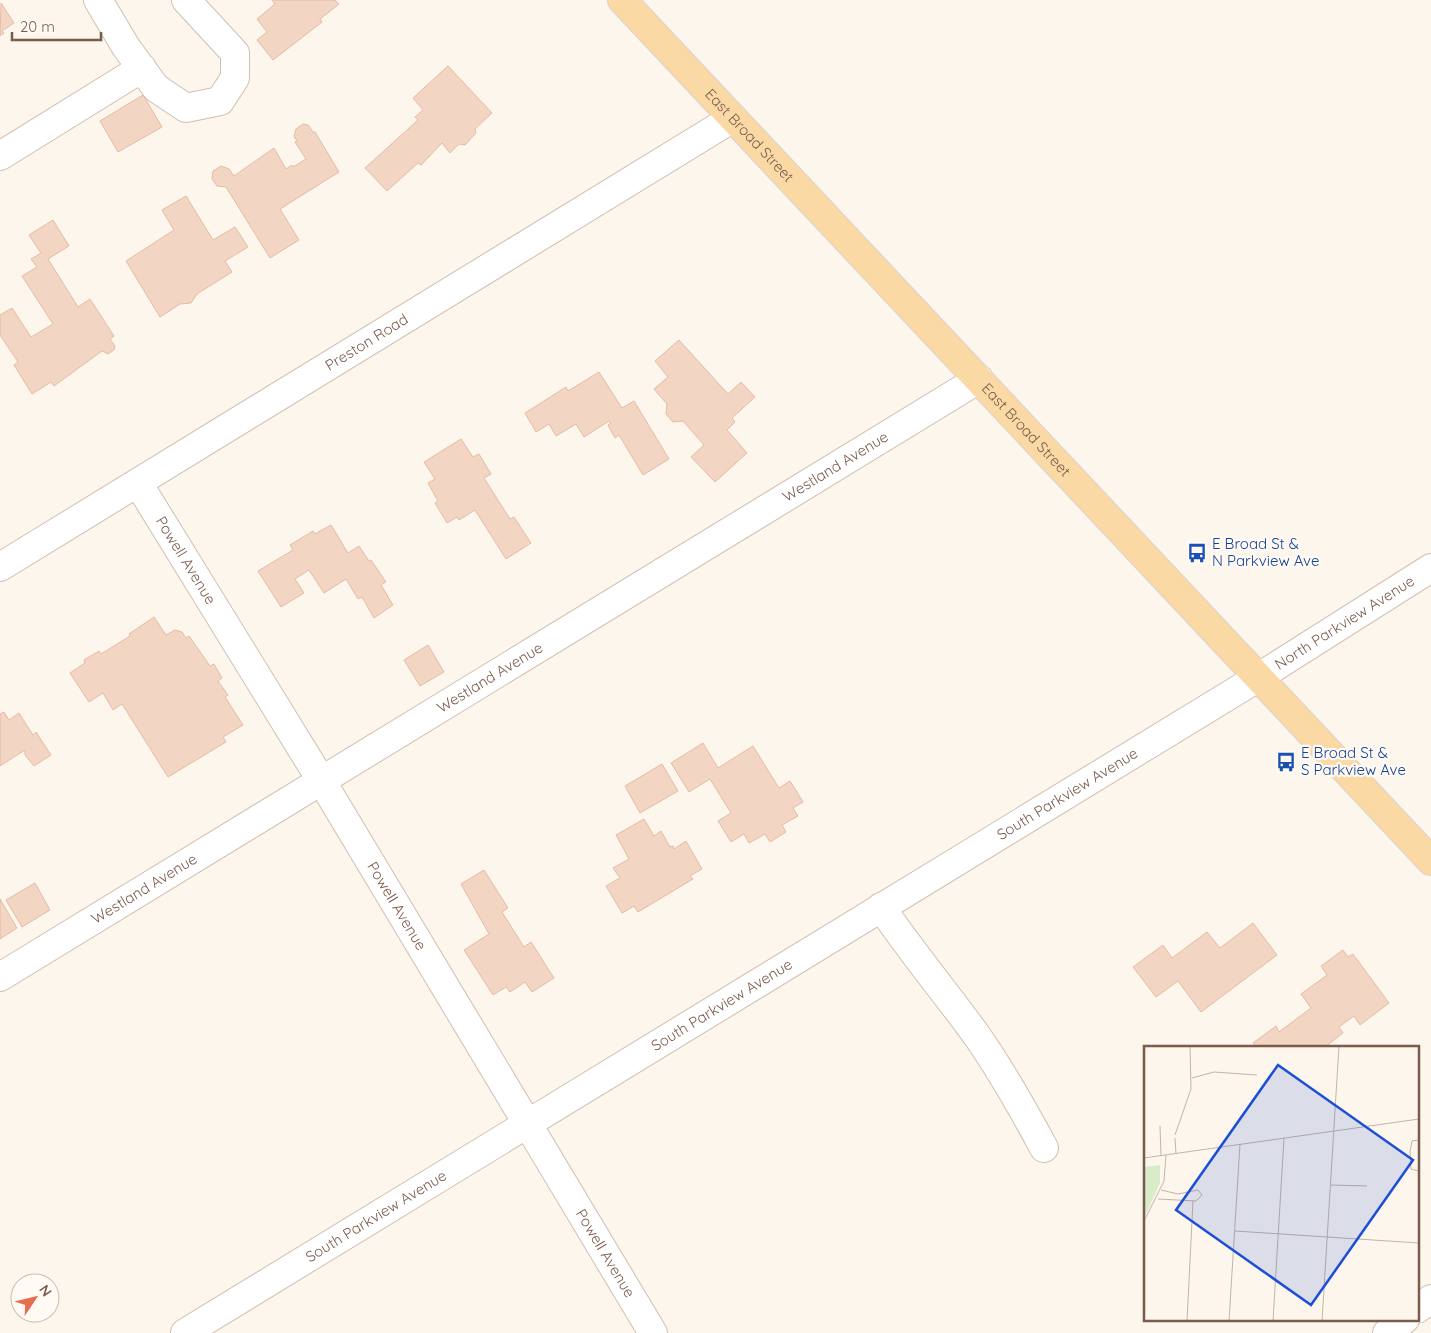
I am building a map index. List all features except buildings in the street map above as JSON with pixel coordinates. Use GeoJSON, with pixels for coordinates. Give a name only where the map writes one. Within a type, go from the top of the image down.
{"type":"FeatureCollection","features":[{"type":"Feature","properties":{"kind":"main road","name":"East Broad Street"},"geometry":{"type":"LineString","coordinates":[[622,0],[1431,861]]}},
{"type":"Feature","properties":{"kind":"street"},"geometry":{"type":"LineString","coordinates":[[98,0],[156,88],[186,108],[220,101],[236,78],[235,53],[186,0]]}},
{"type":"Feature","properties":{"kind":"street"},"geometry":{"type":"LineString","coordinates":[[0,156],[142,68]]}},
{"type":"Feature","properties":{"kind":"street","name":"Preston Road"},"geometry":{"type":"LineString","coordinates":[[0,567],[733,118]]}},
{"type":"Feature","properties":{"kind":"street","name":"Westland Avenue"},"geometry":{"type":"LineString","coordinates":[[0,978],[979,379]]}},
{"type":"Feature","properties":{"kind":"street","name":"Powell Avenue"},"geometry":{"type":"LineString","coordinates":[[138,483],[321,780],[653,1333]]}},
{"type":"Feature","properties":{"kind":"street","name":"North Parkview Avenue"},"geometry":{"type":"LineString","coordinates":[[1259,677],[1431,568]]}},
{"type":"Feature","properties":{"kind":"street","name":"South Parkview Avenue"},"geometry":{"type":"LineString","coordinates":[[185,1333],[1259,677]]}},
{"type":"Feature","properties":{"kind":"street"},"geometry":{"type":"LineString","coordinates":[[881,907],[914,955],[975,1034],[1021,1106],[1044,1148]]}},
{"type":"Feature","properties":{"kind":"street"},"geometry":{"type":"LineString","coordinates":[[1418,1309],[1431,1299]]}},
{"type":"Feature","properties":{"kind":"street"},"geometry":{"type":"LineString","coordinates":[[1387,1333],[1404,1320]]}},
{"type":"Feature","properties":{"kind":"place","name":"E Broad St & N Parkview Ave"},"geometry":{"type":"Point","coordinates":[1197,553]}},
{"type":"Feature","properties":{"kind":"place","name":"E Broad St & S Parkview Ave"},"geometry":{"type":"Point","coordinates":[1286,762]}}]}
